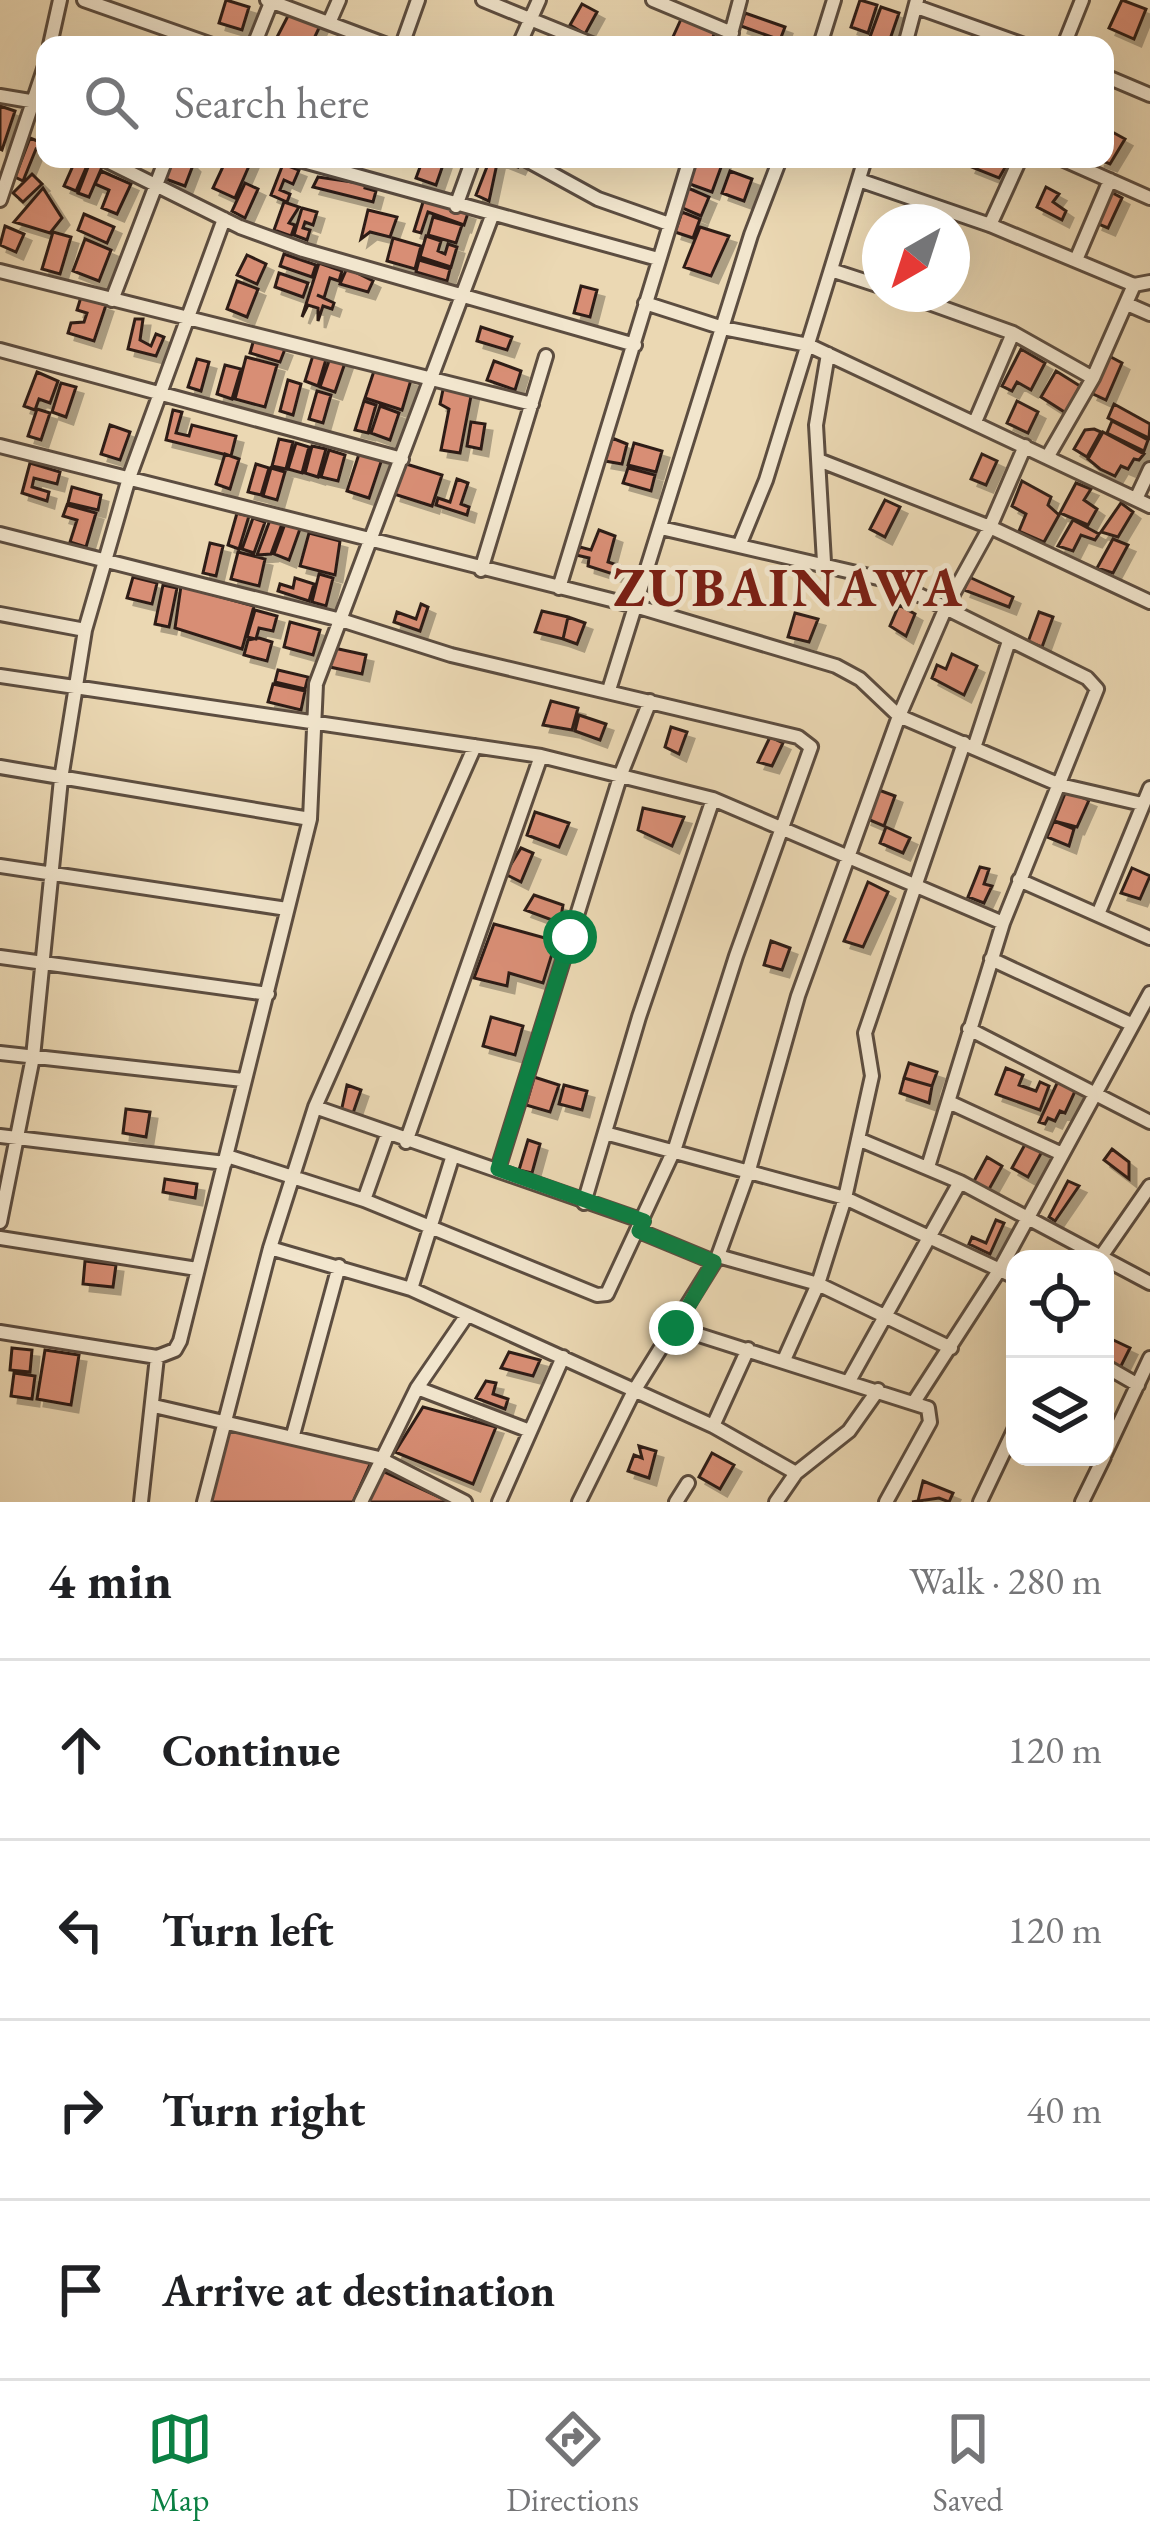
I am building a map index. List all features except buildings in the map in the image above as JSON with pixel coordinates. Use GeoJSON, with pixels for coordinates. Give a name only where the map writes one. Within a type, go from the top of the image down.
{"type":"FeatureCollection","features":[{"type":"Feature","properties":{"kind":"street"},"geometry":{"type":"LineString","coordinates":[[52,36],[60,0]]}},
{"type":"Feature","properties":{"kind":"street"},"geometry":{"type":"LineString","coordinates":[[83,0],[186,36]]}},
{"type":"Feature","properties":{"kind":"street"},"geometry":{"type":"LineString","coordinates":[[257,36],[270,0],[363,36]]}},
{"type":"Feature","properties":{"kind":"street"},"geometry":{"type":"LineString","coordinates":[[329,23],[339,0]]}},
{"type":"Feature","properties":{"kind":"street"},"geometry":{"type":"LineString","coordinates":[[405,36],[418,0]]}},
{"type":"Feature","properties":{"kind":"street"},"geometry":{"type":"LineString","coordinates":[[484,0],[574,36]]}},
{"type":"Feature","properties":{"kind":"street"},"geometry":{"type":"LineString","coordinates":[[524,36],[539,0]]}},
{"type":"Feature","properties":{"kind":"street"},"geometry":{"type":"LineString","coordinates":[[653,0],[724,36]]}},
{"type":"Feature","properties":{"kind":"street"},"geometry":{"type":"LineString","coordinates":[[731,36],[740,0]]}},
{"type":"Feature","properties":{"kind":"street"},"geometry":{"type":"LineString","coordinates":[[823,36],[834,0]]}},
{"type":"Feature","properties":{"kind":"street"},"geometry":{"type":"LineString","coordinates":[[1068,36],[1082,0]]}},
{"type":"Feature","properties":{"kind":"street"},"geometry":{"type":"LineString","coordinates":[[907,36],[916,3],[1001,36]]}},
{"type":"Feature","properties":{"kind":"street"},"geometry":{"type":"LineString","coordinates":[[1114,80],[1150,95]]}},
{"type":"Feature","properties":{"kind":"street"},"geometry":{"type":"LineString","coordinates":[[0,96],[36,102],[2,191]]}},
{"type":"Feature","properties":{"kind":"street"},"geometry":{"type":"LineString","coordinates":[[29,125],[36,128]]}},
{"type":"Feature","properties":{"kind":"street"},"geometry":{"type":"LineString","coordinates":[[122,168],[224,219],[303,250],[635,345]]}},
{"type":"Feature","properties":{"kind":"street"},"geometry":{"type":"LineString","coordinates":[[112,300],[163,168]]}},
{"type":"Feature","properties":{"kind":"street"},"geometry":{"type":"LineString","coordinates":[[327,168],[658,259]]}},
{"type":"Feature","properties":{"kind":"street"},"geometry":{"type":"LineString","coordinates":[[456,206],[470,168]]}},
{"type":"Feature","properties":{"kind":"street"},"geometry":{"type":"LineString","coordinates":[[541,168],[598,199],[668,224]]}},
{"type":"Feature","properties":{"kind":"street"},"geometry":{"type":"LineString","coordinates":[[559,588],[687,168]]}},
{"type":"Feature","properties":{"kind":"street"},"geometry":{"type":"LineString","coordinates":[[609,691],[777,168]]}},
{"type":"Feature","properties":{"kind":"street"},"geometry":{"type":"LineString","coordinates":[[739,546],[766,481],[862,168]]}},
{"type":"Feature","properties":{"kind":"street"},"geometry":{"type":"LineString","coordinates":[[990,225],[1016,168]]}},
{"type":"Feature","properties":{"kind":"street"},"geometry":{"type":"LineString","coordinates":[[1082,168],[1150,198]]}},
{"type":"Feature","properties":{"kind":"street"},"geometry":{"type":"LineString","coordinates":[[859,180],[990,225],[1134,285],[1150,282]]}},
{"type":"Feature","properties":{"kind":"street"},"geometry":{"type":"LineString","coordinates":[[1076,260],[1110,181]]}},
{"type":"Feature","properties":{"kind":"street"},"geometry":{"type":"LineString","coordinates":[[0,1349],[1,1332],[157,1357],[175,1350],[180,1341],[310,819],[316,684],[492,216]]}},
{"type":"Feature","properties":{"kind":"street"},"geometry":{"type":"LineString","coordinates":[[0,1222],[33,1057],[61,779],[85,630],[128,478],[224,219]]}},
{"type":"Feature","properties":{"kind":"street"},"geometry":{"type":"LineString","coordinates":[[831,269],[862,280]]}},
{"type":"Feature","properties":{"kind":"street"},"geometry":{"type":"LineString","coordinates":[[0,271],[532,404]]}},
{"type":"Feature","properties":{"kind":"street"},"geometry":{"type":"LineString","coordinates":[[1048,456],[1093,378],[1134,285]]}},
{"type":"Feature","properties":{"kind":"street"},"geometry":{"type":"LineString","coordinates":[[646,304],[723,328],[808,345],[1143,503],[1150,469]]}},
{"type":"Feature","properties":{"kind":"street"},"geometry":{"type":"LineString","coordinates":[[1127,304],[1150,314]]}},
{"type":"Feature","properties":{"kind":"street"},"geometry":{"type":"LineString","coordinates":[[954,312],[1013,333],[1093,378]]}},
{"type":"Feature","properties":{"kind":"street"},"geometry":{"type":"LineString","coordinates":[[975,422],[1013,333]]}},
{"type":"Feature","properties":{"kind":"street"},"geometry":{"type":"LineString","coordinates":[[0,350],[402,459]]}},
{"type":"Feature","properties":{"kind":"street"},"geometry":{"type":"LineString","coordinates":[[824,562],[816,412],[828,354]]}},
{"type":"Feature","properties":{"kind":"street"},"geometry":{"type":"LineString","coordinates":[[481,570],[546,356]]}},
{"type":"Feature","properties":{"kind":"street"},"geometry":{"type":"LineString","coordinates":[[0,446],[635,606],[836,666],[860,679],[899,716],[1060,785],[1142,804]]}},
{"type":"Feature","properties":{"kind":"street"},"geometry":{"type":"LineString","coordinates":[[579,1502],[634,1391],[716,1259],[749,1170],[797,996],[899,716],[946,605],[989,527],[1025,446]]}},
{"type":"Feature","properties":{"kind":"street"},"geometry":{"type":"LineString","coordinates":[[821,461],[989,527],[1150,602]]}},
{"type":"Feature","properties":{"kind":"street"},"geometry":{"type":"LineString","coordinates":[[661,528],[873,574],[946,605],[1087,678],[1096,689],[1003,923],[928,1167]]}},
{"type":"Feature","properties":{"kind":"street"},"geometry":{"type":"LineString","coordinates":[[0,534],[341,620],[451,656],[809,742],[811,755],[782,827],[675,1148],[611,1291],[603,1295],[290,1174],[226,1159],[0,1136]]}},
{"type":"Feature","properties":{"kind":"street"},"geometry":{"type":"LineString","coordinates":[[0,614],[85,630]]}},
{"type":"Feature","properties":{"kind":"street"},"geometry":{"type":"LineString","coordinates":[[784,1360],[818,1284],[845,1198],[874,1066],[865,1033],[914,885],[1010,641]]}},
{"type":"Feature","properties":{"kind":"street"},"geometry":{"type":"LineString","coordinates":[[0,676],[541,756],[621,774],[713,799],[1003,923]]}},
{"type":"Feature","properties":{"kind":"street"},"geometry":{"type":"LineString","coordinates":[[498,1169],[621,774],[650,701]]}},
{"type":"Feature","properties":{"kind":"street"},"geometry":{"type":"LineString","coordinates":[[204,1502],[290,1174],[315,1107],[475,746]]}},
{"type":"Feature","properties":{"kind":"street"},"geometry":{"type":"LineString","coordinates":[[406,1142],[541,756]]}},
{"type":"Feature","properties":{"kind":"street"},"geometry":{"type":"LineString","coordinates":[[0,767],[310,819]]}},
{"type":"Feature","properties":{"kind":"street"},"geometry":{"type":"LineString","coordinates":[[1099,912],[1150,788]]}},
{"type":"Feature","properties":{"kind":"street"},"geometry":{"type":"LineString","coordinates":[[584,1203],[713,799]]}},
{"type":"Feature","properties":{"kind":"street"},"geometry":{"type":"LineString","coordinates":[[0,866],[287,909]]}},
{"type":"Feature","properties":{"kind":"street"},"geometry":{"type":"LineString","coordinates":[[1019,880],[1150,938]]}},
{"type":"Feature","properties":{"kind":"street"},"geometry":{"type":"LineString","coordinates":[[0,957],[268,994]]}},
{"type":"Feature","properties":{"kind":"street"},"geometry":{"type":"LineString","coordinates":[[991,959],[1131,1024]]}},
{"type":"Feature","properties":{"kind":"street"},"geometry":{"type":"LineString","coordinates":[[914,1402],[1000,1270],[1150,993]]}},
{"type":"Feature","properties":{"kind":"street"},"geometry":{"type":"LineString","coordinates":[[969,1028],[1150,1122]]}},
{"type":"Feature","properties":{"kind":"street"},"geometry":{"type":"LineString","coordinates":[[0,1052],[243,1080]]}},
{"type":"Feature","properties":{"kind":"street"},"geometry":{"type":"LineString","coordinates":[[951,1102],[1062,1154]]}},
{"type":"Feature","properties":{"kind":"street"},"geometry":{"type":"LineString","coordinates":[[315,1107],[406,1142],[498,1169],[716,1259],[818,1284],[889,1314],[951,1348]]}},
{"type":"Feature","properties":{"kind":"street"},"geometry":{"type":"LineString","coordinates":[[605,1133],[675,1148],[845,1198],[932,1234],[1006,1273]]}},
{"type":"Feature","properties":{"kind":"street"},"geometry":{"type":"LineString","coordinates":[[364,1200],[387,1135]]}},
{"type":"Feature","properties":{"kind":"street"},"geometry":{"type":"LineString","coordinates":[[858,1139],[960,1182],[1089,1250]]}},
{"type":"Feature","properties":{"kind":"street"},"geometry":{"type":"LineString","coordinates":[[411,1289],[453,1155]]}},
{"type":"Feature","properties":{"kind":"street"},"geometry":{"type":"LineString","coordinates":[[849,1381],[960,1182]]}},
{"type":"Feature","properties":{"kind":"street"},"geometry":{"type":"LineString","coordinates":[[1105,1250],[1150,1186]]}},
{"type":"Feature","properties":{"kind":"street"},"geometry":{"type":"LineString","coordinates":[[0,1238],[196,1269]]}},
{"type":"Feature","properties":{"kind":"street"},"geometry":{"type":"LineString","coordinates":[[270,1247],[411,1289],[713,1426],[796,1473]]}},
{"type":"Feature","properties":{"kind":"street"},"geometry":{"type":"LineString","coordinates":[[1114,1263],[1150,1283]]}},
{"type":"Feature","properties":{"kind":"street"},"geometry":{"type":"LineString","coordinates":[[293,1435],[339,1265]]}},
{"type":"Feature","properties":{"kind":"street"},"geometry":{"type":"LineString","coordinates":[[361,1502],[417,1388],[467,1315]]}},
{"type":"Feature","properties":{"kind":"street"},"geometry":{"type":"LineString","coordinates":[[676,1328],[928,1408],[930,1422],[886,1502]]}},
{"type":"Feature","properties":{"kind":"street"},"geometry":{"type":"LineString","coordinates":[[713,1426],[748,1349]]}},
{"type":"Feature","properties":{"kind":"street"},"geometry":{"type":"LineString","coordinates":[[141,1502],[157,1357]]}},
{"type":"Feature","properties":{"kind":"street"},"geometry":{"type":"LineString","coordinates":[[499,1502],[563,1357]]}},
{"type":"Feature","properties":{"kind":"street"},"geometry":{"type":"LineString","coordinates":[[1114,1436],[1150,1358]]}},
{"type":"Feature","properties":{"kind":"street"},"geometry":{"type":"LineString","coordinates":[[1114,1369],[1143,1380]]}},
{"type":"Feature","properties":{"kind":"street"},"geometry":{"type":"LineString","coordinates":[[417,1388],[530,1431]]}},
{"type":"Feature","properties":{"kind":"street"},"geometry":{"type":"LineString","coordinates":[[776,1502],[796,1473],[835,1445],[878,1390]]}},
{"type":"Feature","properties":{"kind":"street"},"geometry":{"type":"LineString","coordinates":[[154,1406],[379,1458],[466,1502]]}},
{"type":"Feature","properties":{"kind":"street"},"geometry":{"type":"LineString","coordinates":[[980,1502],[1006,1447]]}},
{"type":"Feature","properties":{"kind":"street"},"geometry":{"type":"LineString","coordinates":[[1082,1502],[1099,1466]]}},
{"type":"Feature","properties":{"kind":"street"},"geometry":{"type":"LineString","coordinates":[[676,1502],[688,1484]]}},
{"type":"Feature","properties":{"kind":"district","name":"ZUBAINAWA"},"geometry":{"type":"Point","coordinates":[789,587]}},
{"type":"Feature","properties":{"kind":"route"},"geometry":{"type":"LineString","coordinates":[[570,937],[498,1169],[644,1221],[639,1231],[714,1262],[676,1328]]}}]}
